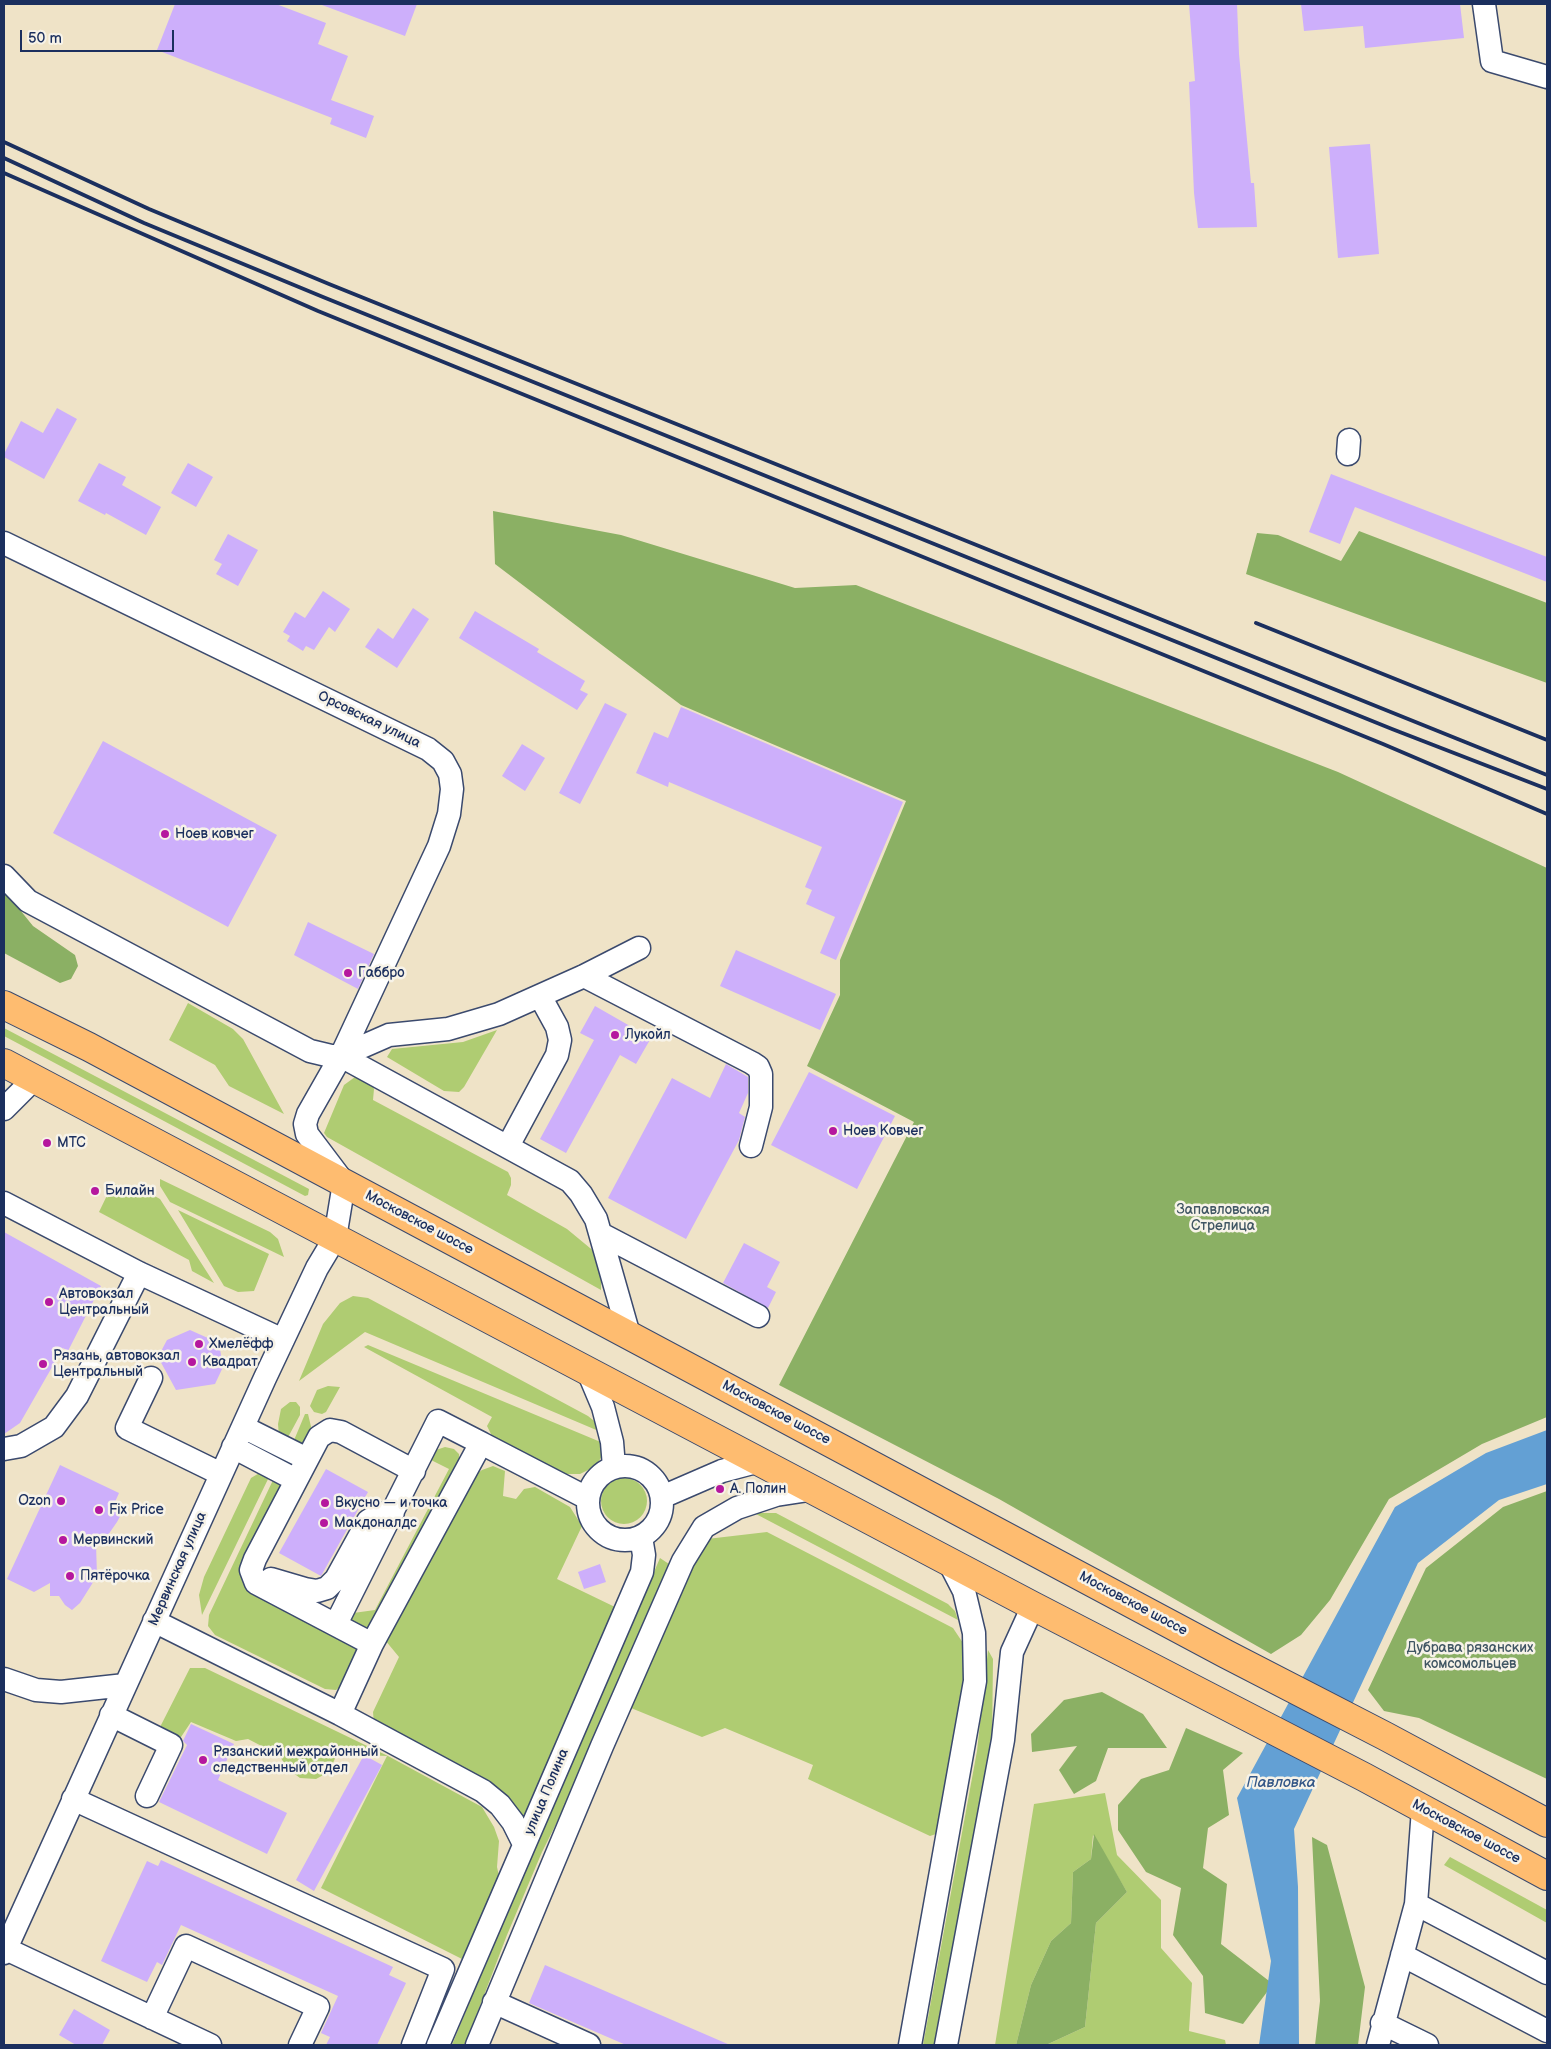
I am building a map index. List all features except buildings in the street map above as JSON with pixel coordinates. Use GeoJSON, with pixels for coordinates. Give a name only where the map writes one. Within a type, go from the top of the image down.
{"type":"FeatureCollection","features":[{"type":"Feature","properties":{"kind":"main road","name":"Московское шоссе"},"geometry":{"type":"LineString","coordinates":[[4,1005],[98,1052],[1226,1654],[1385,1736],[1547,1823]]}},
{"type":"Feature","properties":{"kind":"main road","name":"Московское шоссе"},"geometry":{"type":"LineString","coordinates":[[4,1062],[335,1238],[815,1489],[1033,1606],[1364,1777],[1547,1876]]}},
{"type":"Feature","properties":{"kind":"street"},"geometry":{"type":"LineString","coordinates":[[1484,4],[1492,61],[1547,77]]}},
{"type":"Feature","properties":{"kind":"street","name":"Орсовская улица"},"geometry":{"type":"LineString","coordinates":[[4,543],[428,749],[443,761],[450,774],[452,789],[449,814],[440,846],[341,1056],[308,1114],[307,1134],[344,1183]]}},
{"type":"Feature","properties":{"kind":"street"},"geometry":{"type":"LineString","coordinates":[[4,876],[28,901],[310,1050],[331,1056],[341,1056],[381,1038],[456,1027],[499,1014],[584,976],[639,948]]}},
{"type":"Feature","properties":{"kind":"street"},"geometry":{"type":"LineString","coordinates":[[584,976],[752,1062],[758,1067],[762,1074],[761,1108],[752,1146]]}},
{"type":"Feature","properties":{"kind":"street"},"geometry":{"type":"LineString","coordinates":[[508,1146],[557,1055],[560,1040],[557,1026],[540,996]]}},
{"type":"Feature","properties":{"kind":"street"},"geometry":{"type":"LineString","coordinates":[[341,1056],[570,1181],[591,1208],[601,1234],[629,1335]]}},
{"type":"Feature","properties":{"kind":"street"},"geometry":{"type":"LineString","coordinates":[[4,1109],[34,1079]]}},
{"type":"Feature","properties":{"kind":"street","name":"Мервинская улица"},"geometry":{"type":"LineString","coordinates":[[5,1951],[10,1923],[73,1799],[233,1447],[317,1268],[335,1238],[344,1183]]}},
{"type":"Feature","properties":{"kind":"street"},"geometry":{"type":"LineString","coordinates":[[4,1203],[139,1273],[283,1340]]}},
{"type":"Feature","properties":{"kind":"street"},"geometry":{"type":"LineString","coordinates":[[601,1234],[758,1316]]}},
{"type":"Feature","properties":{"kind":"street"},"geometry":{"type":"LineString","coordinates":[[4,1449],[21,1446],[54,1427],[77,1396],[139,1273]]}},
{"type":"Feature","properties":{"kind":"street"},"geometry":{"type":"LineString","coordinates":[[587,1369],[603,1407],[612,1442],[614,1467]]}},
{"type":"Feature","properties":{"kind":"street"},"geometry":{"type":"LineString","coordinates":[[151,1378],[127,1428],[221,1474]]}},
{"type":"Feature","properties":{"kind":"street"},"geometry":{"type":"LineString","coordinates":[[336,1624],[438,1422],[588,1498]]}},
{"type":"Feature","properties":{"kind":"street"},"geometry":{"type":"LineString","coordinates":[[243,1427],[307,1459]]}},
{"type":"Feature","properties":{"kind":"street"},"geometry":{"type":"LineString","coordinates":[[372,1644],[256,1583],[251,1570],[319,1437],[330,1430],[342,1432],[414,1470]]}},
{"type":"Feature","properties":{"kind":"street"},"geometry":{"type":"LineString","coordinates":[[340,1714],[372,1644],[481,1443]]}},
{"type":"Feature","properties":{"kind":"street"},"geometry":{"type":"LineString","coordinates":[[233,1447],[296,1480]]}},
{"type":"Feature","properties":{"kind":"street"},"geometry":{"type":"LineString","coordinates":[[662,1497],[722,1471],[760,1461]]}},
{"type":"Feature","properties":{"kind":"street"},"geometry":{"type":"LineString","coordinates":[[625,1465],[645,1471],[659,1487],[662,1497],[662,1509],[658,1521],[651,1530],[641,1537],[629,1540],[618,1540],[598,1530],[591,1520],[588,1509],[588,1498],[596,1478],[614,1467],[625,1465]]}},
{"type":"Feature","properties":{"kind":"street"},"geometry":{"type":"LineString","coordinates":[[476,2045],[683,1561],[704,1527],[737,1508],[776,1495],[815,1489]]}},
{"type":"Feature","properties":{"kind":"street"},"geometry":{"type":"LineString","coordinates":[[280,1511],[282,1522],[263,1564],[265,1575],[274,1581],[317,1591],[327,1588],[336,1579],[368,1521],[379,1514],[393,1512]]}},
{"type":"Feature","properties":{"kind":"street","name":"улица Полина"},"geometry":{"type":"LineString","coordinates":[[438,2045],[642,1572],[644,1555],[641,1537]]}},
{"type":"Feature","properties":{"kind":"street"},"geometry":{"type":"LineString","coordinates":[[910,2045],[975,1681],[974,1633],[964,1591],[948,1560]]}},
{"type":"Feature","properties":{"kind":"street"},"geometry":{"type":"LineString","coordinates":[[946,2045],[1003,1740],[1012,1652],[1033,1606]]}},
{"type":"Feature","properties":{"kind":"street"},"geometry":{"type":"LineString","coordinates":[[154,1621],[340,1714],[483,1791],[500,1806],[513,1822],[524,1844]]}},
{"type":"Feature","properties":{"kind":"street"},"geometry":{"type":"LineString","coordinates":[[4,1679],[36,1690],[61,1692],[125,1685]]}},
{"type":"Feature","properties":{"kind":"street"},"geometry":{"type":"LineString","coordinates":[[111,1715],[171,1745],[147,1796]]}},
{"type":"Feature","properties":{"kind":"street"},"geometry":{"type":"LineString","coordinates":[[73,1799],[443,1969],[413,2045]]}},
{"type":"Feature","properties":{"kind":"street"},"geometry":{"type":"LineString","coordinates":[[1378,2045],[1382,2023],[1416,1904],[1423,1809]]}},
{"type":"Feature","properties":{"kind":"street"},"geometry":{"type":"LineString","coordinates":[[1416,1904],[1547,1973]]}},
{"type":"Feature","properties":{"kind":"street"},"geometry":{"type":"LineString","coordinates":[[152,2018],[186,1946],[318,2007],[300,2045]]}},
{"type":"Feature","properties":{"kind":"street"},"geometry":{"type":"LineString","coordinates":[[5,1951],[210,2045]]}},
{"type":"Feature","properties":{"kind":"street"},"geometry":{"type":"LineString","coordinates":[[1402,1955],[1547,2031]]}},
{"type":"Feature","properties":{"kind":"street"},"geometry":{"type":"LineString","coordinates":[[494,2002],[589,2045]]}},
{"type":"Feature","properties":{"kind":"street"},"geometry":{"type":"LineString","coordinates":[[1382,2023],[1427,2045]]}},
{"type":"Feature","properties":{"kind":"green space","name":"Запавловская Стрелица"},"geometry":{"type":"Polygon","coordinates":[[[493,511],[621,535],[795,588],[856,585],[1338,772],[1547,868],[1547,1417],[1482,1444],[1389,1499],[1330,1600],[1301,1635],[1271,1654],[999,1499],[779,1385],[914,1122],[807,1066],[840,995],[840,960],[906,801],[681,705],[495,564],[493,511]]]}},
{"type":"Feature","properties":{"kind":"green space"},"geometry":{"type":"Polygon","coordinates":[[[1359,531],[1547,603],[1547,683],[1246,574],[1257,533],[1278,535],[1341,561],[1359,531]]]}},
{"type":"Feature","properties":{"kind":"green space"},"geometry":{"type":"Polygon","coordinates":[[[4,890],[33,926],[75,955],[78,966],[71,979],[60,983],[4,953],[4,890]]]}},
{"type":"Feature","properties":{"kind":"green space"},"geometry":{"type":"Polygon","coordinates":[[[188,1003],[233,1029],[243,1039],[284,1114],[229,1086],[215,1065],[169,1040],[188,1003]]]}},
{"type":"Feature","properties":{"kind":"green space"},"geometry":{"type":"Polygon","coordinates":[[[4,1028],[309,1189],[308,1195],[305,1196],[4,1036],[4,1028]]]}},
{"type":"Feature","properties":{"kind":"green space"},"geometry":{"type":"Polygon","coordinates":[[[497,1030],[464,1087],[459,1092],[444,1091],[387,1057],[392,1049],[463,1042],[497,1030]]]}},
{"type":"Feature","properties":{"kind":"green space"},"geometry":{"type":"Polygon","coordinates":[[[355,1077],[364,1078],[371,1082],[374,1089],[373,1100],[508,1172],[511,1178],[511,1185],[507,1195],[567,1229],[596,1253],[601,1262],[601,1290],[327,1137],[324,1133],[344,1085],[355,1077]]]}},
{"type":"Feature","properties":{"kind":"green space"},"geometry":{"type":"Polygon","coordinates":[[[160,1179],[270,1232],[278,1239],[284,1257],[170,1202],[160,1186],[160,1179]]]}},
{"type":"Feature","properties":{"kind":"green space"},"geometry":{"type":"Polygon","coordinates":[[[113,1183],[139,1196],[142,1189],[160,1199],[214,1283],[192,1271],[189,1260],[99,1212],[113,1183]]]}},
{"type":"Feature","properties":{"kind":"green space"},"geometry":{"type":"Polygon","coordinates":[[[178,1210],[269,1254],[254,1291],[238,1292],[224,1286],[178,1210]]]}},
{"type":"Feature","properties":{"kind":"green space"},"geometry":{"type":"Polygon","coordinates":[[[353,1296],[368,1298],[588,1416],[599,1425],[601,1432],[365,1332],[299,1381],[323,1324],[340,1303],[353,1296]]]}},
{"type":"Feature","properties":{"kind":"green space"},"geometry":{"type":"Polygon","coordinates":[[[368,1345],[603,1443],[604,1452],[592,1468],[580,1474],[563,1474],[492,1436],[487,1426],[492,1417],[364,1347],[368,1345]]]}},
{"type":"Feature","properties":{"kind":"green space"},"geometry":{"type":"Polygon","coordinates":[[[328,1386],[340,1387],[326,1412],[322,1414],[314,1412],[310,1406],[317,1390],[328,1386]]]}},
{"type":"Feature","properties":{"kind":"green space"},"geometry":{"type":"Polygon","coordinates":[[[290,1402],[296,1402],[300,1407],[300,1415],[286,1441],[279,1436],[278,1424],[281,1409],[290,1402]]]}},
{"type":"Feature","properties":{"kind":"green space"},"geometry":{"type":"Polygon","coordinates":[[[305,1414],[308,1414],[313,1435],[304,1446],[292,1445],[305,1414]]]}},
{"type":"Feature","properties":{"kind":"green space"},"geometry":{"type":"Polygon","coordinates":[[[445,1447],[454,1449],[459,1454],[459,1467],[368,1631],[357,1632],[346,1614],[375,1610],[449,1469],[431,1460],[436,1450],[445,1447]]]}},
{"type":"Feature","properties":{"kind":"green space"},"geometry":{"type":"Polygon","coordinates":[[[493,1466],[505,1471],[503,1496],[516,1499],[524,1489],[535,1487],[570,1507],[582,1526],[557,1579],[615,1607],[529,1812],[523,1820],[374,1724],[373,1712],[399,1657],[385,1640],[472,1477],[482,1470],[493,1466]]]}},
{"type":"Feature","properties":{"kind":"green space"},"geometry":{"type":"Polygon","coordinates":[[[261,1472],[270,1475],[202,1615],[199,1595],[204,1577],[251,1478],[261,1472]]]}},
{"type":"Feature","properties":{"kind":"green space"},"geometry":{"type":"Polygon","coordinates":[[[274,1478],[278,1478],[285,1490],[243,1573],[358,1648],[344,1684],[336,1690],[325,1689],[215,1635],[208,1626],[209,1615],[274,1478]]]}},
{"type":"Feature","properties":{"kind":"green space"},"geometry":{"type":"Polygon","coordinates":[[[629,1478],[641,1484],[646,1492],[646,1510],[641,1518],[633,1523],[619,1524],[607,1518],[602,1510],[601,1496],[607,1484],[615,1479],[629,1478]]]}},
{"type":"Feature","properties":{"kind":"green space","name":"Дубрава рязанских комсомольцев"},"geometry":{"type":"Polygon","coordinates":[[[1547,1491],[1547,1779],[1419,1718],[1384,1711],[1368,1690],[1426,1568],[1503,1507],[1547,1491]]]}},
{"type":"Feature","properties":{"kind":"green space"},"geometry":{"type":"Polygon","coordinates":[[[754,1513],[776,1513],[948,1604],[955,1611],[958,1620],[754,1513]]]}},
{"type":"Feature","properties":{"kind":"green space"},"geometry":{"type":"Polygon","coordinates":[[[767,1532],[953,1628],[965,1646],[964,1690],[939,1833],[930,1836],[808,1779],[813,1765],[725,1728],[702,1737],[631,1708],[697,1555],[707,1539],[767,1532]]]}},
{"type":"Feature","properties":{"kind":"green space"},"geometry":{"type":"Polygon","coordinates":[[[660,1558],[669,1564],[568,1800],[542,1852],[507,1935],[465,2045],[452,2045],[481,1974],[660,1558]]]}},
{"type":"Feature","properties":{"kind":"green space"},"geometry":{"type":"Polygon","coordinates":[[[988,1650],[993,1659],[992,1743],[935,2045],[923,2045],[977,1751],[988,1650]]]}},
{"type":"Feature","properties":{"kind":"green space"},"geometry":{"type":"Polygon","coordinates":[[[190,1668],[205,1668],[388,1756],[482,1807],[494,1827],[499,1841],[497,1867],[499,1876],[462,1959],[321,1888],[387,1756],[337,1754],[329,1772],[316,1779],[300,1778],[288,1769],[279,1755],[248,1739],[236,1741],[191,1722],[177,1743],[157,1733],[190,1668]]]}},
{"type":"Feature","properties":{"kind":"green space"},"geometry":{"type":"Polygon","coordinates":[[[1102,1692],[1143,1714],[1167,1748],[1108,1748],[1096,1781],[1074,1794],[1059,1770],[1077,1746],[1032,1752],[1031,1734],[1064,1700],[1102,1692]]]}},
{"type":"Feature","properties":{"kind":"green space"},"geometry":{"type":"Polygon","coordinates":[[[1186,1728],[1243,1753],[1223,1770],[1229,1815],[1208,1828],[1203,1868],[1227,1884],[1221,1944],[1273,1984],[1243,2024],[1205,2013],[1203,1976],[1173,1935],[1181,1888],[1146,1872],[1118,1830],[1118,1805],[1141,1779],[1169,1770],[1186,1728]]]}},
{"type":"Feature","properties":{"kind":"green space"},"geometry":{"type":"Polygon","coordinates":[[[1105,1793],[1117,1855],[1161,1900],[1161,1948],[1192,1983],[1189,2031],[1225,2040],[1226,2045],[1046,2045],[1085,2027],[1096,1923],[1127,1892],[1093,1835],[1091,1859],[1073,1872],[1071,1923],[1051,1941],[1031,1985],[1016,2045],[995,2045],[1034,1804],[1105,1793]]]}},
{"type":"Feature","properties":{"kind":"green space"},"geometry":{"type":"Polygon","coordinates":[[[1094,1834],[1127,1892],[1096,1923],[1085,2027],[1046,2045],[1016,2045],[1031,1985],[1051,1941],[1071,1923],[1073,1872],[1091,1859],[1094,1834]]]}},
{"type":"Feature","properties":{"kind":"green space"},"geometry":{"type":"Polygon","coordinates":[[[1312,1837],[1327,1845],[1365,1987],[1358,2045],[1315,2045],[1320,2001],[1312,1837]]]}},
{"type":"Feature","properties":{"kind":"green space"},"geometry":{"type":"Polygon","coordinates":[[[1450,1857],[1547,1910],[1547,1923],[1444,1865],[1450,1857]]]}},
{"type":"Feature","properties":{"kind":"water","name":"Павловка"},"geometry":{"type":"Polygon","coordinates":[[[1547,1430],[1547,1484],[1499,1500],[1418,1563],[1294,1829],[1298,1887],[1299,2045],[1259,2045],[1271,1961],[1237,1798],[1395,1507],[1486,1453],[1547,1430]]]}},
{"type":"Feature","properties":{"kind":"railway"},"geometry":{"type":"LineString","coordinates":[[4,142],[149,209],[329,284],[1547,775]]}},
{"type":"Feature","properties":{"kind":"railway"},"geometry":{"type":"LineString","coordinates":[[4,158],[144,223],[323,297],[1392,729],[1547,789]]}},
{"type":"Feature","properties":{"kind":"railway"},"geometry":{"type":"LineString","coordinates":[[4,173],[318,311],[1383,744],[1547,814]]}},
{"type":"Feature","properties":{"kind":"railway"},"geometry":{"type":"LineString","coordinates":[[1256,623],[1547,740]]}},
{"type":"Feature","properties":{"kind":"place","name":"Ноев ковчег"},"geometry":{"type":"Point","coordinates":[165,834]}},
{"type":"Feature","properties":{"kind":"place","name":"Габбро"},"geometry":{"type":"Point","coordinates":[348,973]}},
{"type":"Feature","properties":{"kind":"place","name":"Лукойл"},"geometry":{"type":"Point","coordinates":[615,1035]}},
{"type":"Feature","properties":{"kind":"place","name":"Ноев Ковчег"},"geometry":{"type":"Point","coordinates":[833,1131]}},
{"type":"Feature","properties":{"kind":"place","name":"МТС"},"geometry":{"type":"Point","coordinates":[47,1143]}},
{"type":"Feature","properties":{"kind":"place","name":"Билайн"},"geometry":{"type":"Point","coordinates":[95,1191]}},
{"type":"Feature","properties":{"kind":"place","name":"Автовокзал Центральный"},"geometry":{"type":"Point","coordinates":[49,1302]}},
{"type":"Feature","properties":{"kind":"place","name":"Хмелёфф"},"geometry":{"type":"Point","coordinates":[199,1344]}},
{"type":"Feature","properties":{"kind":"place","name":"Квадрат"},"geometry":{"type":"Point","coordinates":[192,1362]}},
{"type":"Feature","properties":{"kind":"place","name":"Рязань, автовокзал Центральный"},"geometry":{"type":"Point","coordinates":[43,1364]}},
{"type":"Feature","properties":{"kind":"place","name":"А. Полин"},"geometry":{"type":"Point","coordinates":[720,1489]}},
{"type":"Feature","properties":{"kind":"place","name":"Ozon"},"geometry":{"type":"Point","coordinates":[61,1501]}},
{"type":"Feature","properties":{"kind":"place","name":"Вкусно — и точка"},"geometry":{"type":"Point","coordinates":[325,1503]}},
{"type":"Feature","properties":{"kind":"place","name":"Fix Price"},"geometry":{"type":"Point","coordinates":[99,1510]}},
{"type":"Feature","properties":{"kind":"place","name":"Макдоналдс"},"geometry":{"type":"Point","coordinates":[324,1523]}},
{"type":"Feature","properties":{"kind":"place","name":"Мервинский"},"geometry":{"type":"Point","coordinates":[63,1540]}},
{"type":"Feature","properties":{"kind":"place","name":"Пятёрочка"},"geometry":{"type":"Point","coordinates":[70,1576]}},
{"type":"Feature","properties":{"kind":"place","name":"Рязанский межрайонный следственный отдел"},"geometry":{"type":"Point","coordinates":[203,1760]}}]}
